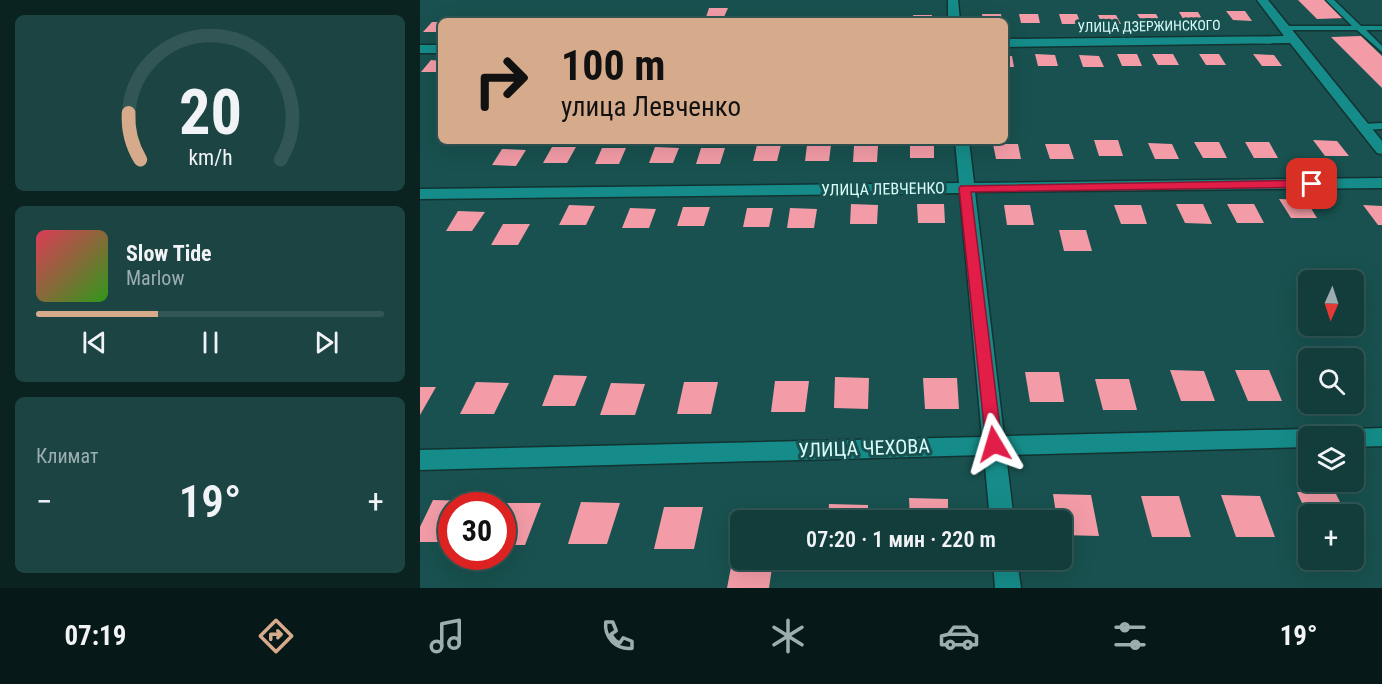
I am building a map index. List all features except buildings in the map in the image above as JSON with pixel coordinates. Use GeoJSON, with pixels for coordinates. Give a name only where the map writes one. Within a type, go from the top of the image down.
{"type":"FeatureCollection","features":[{"type":"Feature","properties":{"kind":"street"},"geometry":{"type":"LineString","coordinates":[[953,0],[954,18]]}},
{"type":"Feature","properties":{"kind":"street"},"geometry":{"type":"LineString","coordinates":[[1263,0],[1382,150]]}},
{"type":"Feature","properties":{"kind":"street","name":"УЛИЦА ДЗЕРЖИНСКОГО"},"geometry":{"type":"LineString","coordinates":[[1008,43],[1293,39]]}},
{"type":"Feature","properties":{"kind":"street"},"geometry":{"type":"LineString","coordinates":[[420,49],[438,49]]}},
{"type":"Feature","properties":{"kind":"street"},"geometry":{"type":"LineString","coordinates":[[962,144],[965,188],[1001,510]]}},
{"type":"Feature","properties":{"kind":"street","name":"УЛИЦА ЛЕВЧЕНКО"},"geometry":{"type":"LineString","coordinates":[[420,194],[1382,183]]}},
{"type":"Feature","properties":{"kind":"street"},"geometry":{"type":"LineString","coordinates":[[1364,438],[1382,437]]}},
{"type":"Feature","properties":{"kind":"street","name":"УЛИЦА ЧЕХОВА"},"geometry":{"type":"LineString","coordinates":[[420,460],[1298,438]]}},
{"type":"Feature","properties":{"kind":"street"},"geometry":{"type":"LineString","coordinates":[[1006,570],[1008,588]]}},
{"type":"Feature","properties":{"kind":"lane"},"geometry":{"type":"LineString","coordinates":[[1330,0],[1382,50]]}},
{"type":"Feature","properties":{"kind":"lane"},"geometry":{"type":"LineString","coordinates":[[1285,28],[1382,28]]}},
{"type":"Feature","properties":{"kind":"lane"},"geometry":{"type":"LineString","coordinates":[[1363,127],[1382,126]]}},
{"type":"Feature","properties":{"kind":"route"},"geometry":{"type":"LineString","coordinates":[[994,444],[965,188],[1312,184]]}}]}
